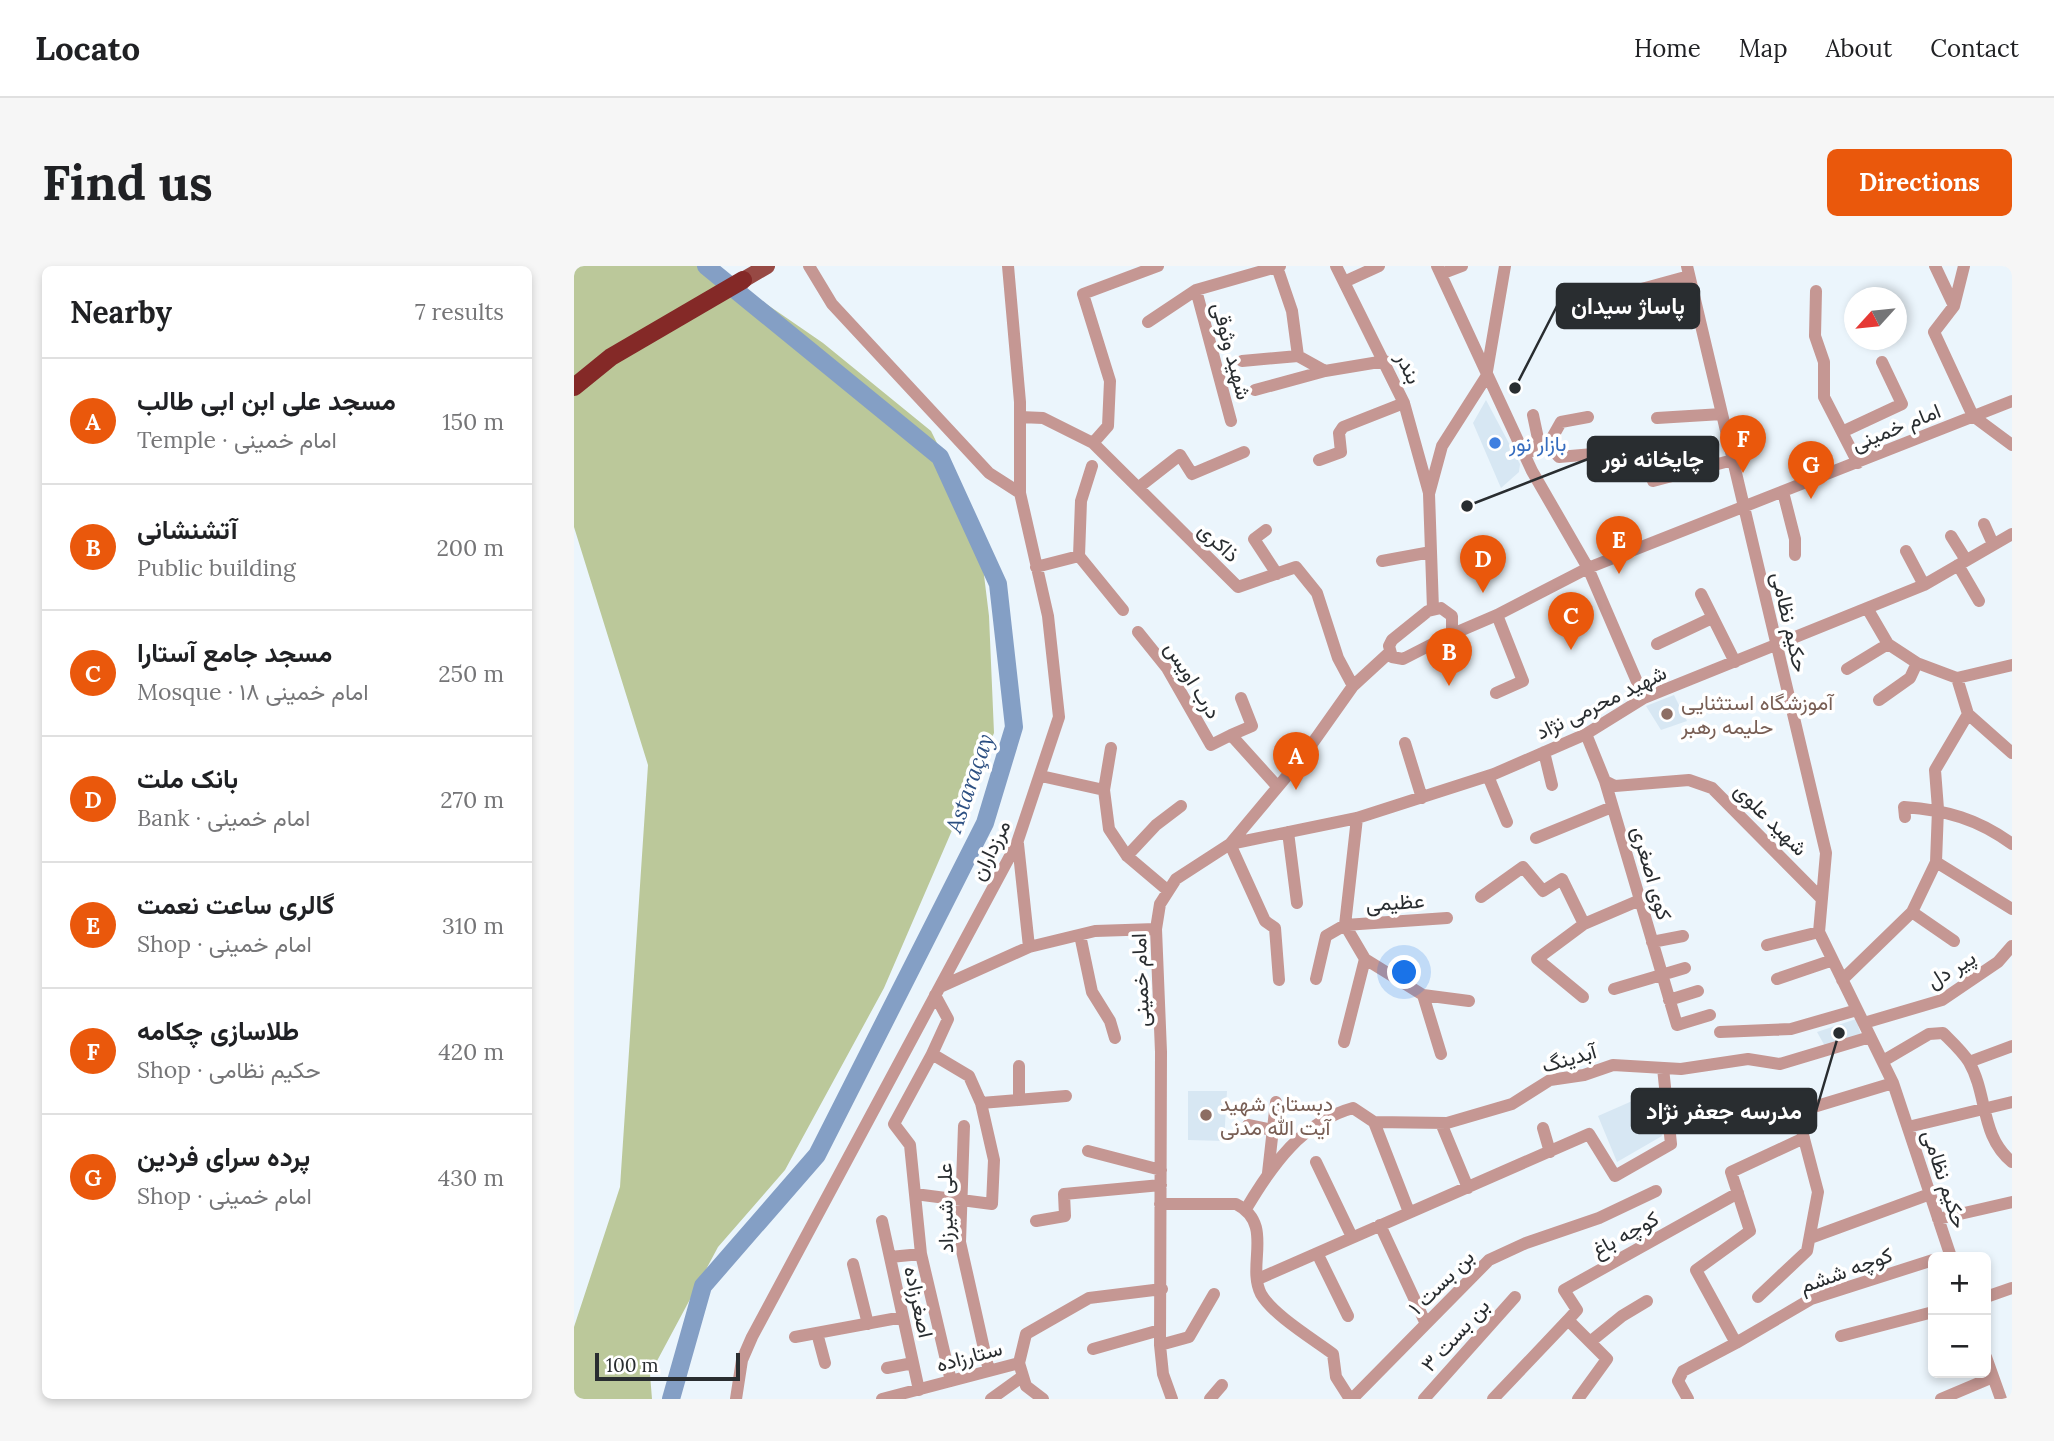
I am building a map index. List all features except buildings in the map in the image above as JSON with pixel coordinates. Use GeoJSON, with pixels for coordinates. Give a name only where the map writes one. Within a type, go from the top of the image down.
{"type":"FeatureCollection","features":[{"type":"Feature","properties":{"kind":"highway"},"geometry":{"type":"LineString","coordinates":[[574,387],[611,357],[743,280]]}},
{"type":"Feature","properties":{"kind":"main road"},"geometry":{"type":"LineString","coordinates":[[743,280],[767,266]]}},
{"type":"Feature","properties":{"kind":"street"},"geometry":{"type":"LineString","coordinates":[[809,266],[832,304],[989,473],[1020,493]]}},
{"type":"Feature","properties":{"kind":"street","name":"مرزداران"},"geometry":{"type":"LineString","coordinates":[[736,1399],[742,1360],[752,1337],[1017,843],[1059,717],[1048,616],[1020,493],[1020,417],[1008,266]]}},
{"type":"Feature","properties":{"kind":"street"},"geometry":{"type":"LineString","coordinates":[[1093,443],[1108,426],[1110,381],[1083,294],[1158,266]]}},
{"type":"Feature","properties":{"kind":"street","name":"بندر"},"geometry":{"type":"LineString","coordinates":[[1336,266],[1404,403],[1429,494]]}},
{"type":"Feature","properties":{"kind":"street"},"geometry":{"type":"LineString","coordinates":[[1343,282],[1379,266]]}},
{"type":"Feature","properties":{"kind":"street"},"geometry":{"type":"LineString","coordinates":[[1462,266],[1439,270],[1486,377],[1524,454],[1588,568],[1644,698]]}},
{"type":"Feature","properties":{"kind":"street"},"geometry":{"type":"LineString","coordinates":[[1433,609],[1429,494],[1443,446],[1486,377],[1505,266]]}},
{"type":"Feature","properties":{"kind":"street"},"geometry":{"type":"LineString","coordinates":[[1935,266],[1954,306]]}},
{"type":"Feature","properties":{"kind":"street"},"geometry":{"type":"LineString","coordinates":[[1964,266],[1954,306],[1934,332],[1973,416],[2012,445]]}},
{"type":"Feature","properties":{"kind":"street"},"geometry":{"type":"LineString","coordinates":[[1278,267],[1292,311],[1298,355]]}},
{"type":"Feature","properties":{"kind":"street","name":"شهید وثوقی"},"geometry":{"type":"LineString","coordinates":[[1149,322],[1196,290],[1278,267]]}},
{"type":"Feature","properties":{"kind":"street"},"geometry":{"type":"LineString","coordinates":[[1605,299],[1688,271]]}},
{"type":"Feature","properties":{"kind":"street","name":"حکیم نظامی"},"geometry":{"type":"LineString","coordinates":[[1688,271],[1826,853],[1819,932],[1830,961],[1894,1083],[1947,1252]]}},
{"type":"Feature","properties":{"kind":"street","name":"شهید وثوقی"},"geometry":{"type":"LineString","coordinates":[[1196,290],[1231,422]]}},
{"type":"Feature","properties":{"kind":"street"},"geometry":{"type":"LineString","coordinates":[[1816,290],[1815,335],[1825,362],[1824,397],[1858,463]]}},
{"type":"Feature","properties":{"kind":"street"},"geometry":{"type":"LineString","coordinates":[[1241,361],[1298,355],[1325,371]]}},
{"type":"Feature","properties":{"kind":"street"},"geometry":{"type":"LineString","coordinates":[[1255,390],[1325,371],[1385,361]]}},
{"type":"Feature","properties":{"kind":"street"},"geometry":{"type":"LineString","coordinates":[[1842,432],[1902,404],[1882,362]]}},
{"type":"Feature","properties":{"kind":"street","name":"امام خمینی"},"geometry":{"type":"LineString","coordinates":[[1390,652],[1396,659],[1403,659],[1588,568],[2012,401]]}},
{"type":"Feature","properties":{"kind":"street"},"geometry":{"type":"LineString","coordinates":[[1319,460],[1341,452],[1339,433],[1343,427],[1404,403]]}},
{"type":"Feature","properties":{"kind":"street"},"geometry":{"type":"LineString","coordinates":[[1657,418],[1722,414]]}},
{"type":"Feature","properties":{"kind":"street"},"geometry":{"type":"LineString","coordinates":[[1533,415],[1544,447],[1559,457],[1593,454]]}},
{"type":"Feature","properties":{"kind":"street","name":"ذاکری"},"geometry":{"type":"LineString","coordinates":[[1020,417],[1043,418],[1093,443],[1238,587],[1296,567],[1317,593],[1338,658],[1353,686]]}},
{"type":"Feature","properties":{"kind":"street"},"geometry":{"type":"LineString","coordinates":[[1524,454],[1544,447],[1561,422],[1588,417]]}},
{"type":"Feature","properties":{"kind":"street"},"geometry":{"type":"LineString","coordinates":[[1139,487],[1180,456],[1192,474],[1244,452]]}},
{"type":"Feature","properties":{"kind":"street"},"geometry":{"type":"LineString","coordinates":[[1653,481],[1733,460]]}},
{"type":"Feature","properties":{"kind":"street"},"geometry":{"type":"LineString","coordinates":[[1092,466],[1081,501],[1079,556],[1123,610]]}},
{"type":"Feature","properties":{"kind":"street"},"geometry":{"type":"LineString","coordinates":[[1783,492],[1795,539],[1795,555]]}},
{"type":"Feature","properties":{"kind":"street"},"geometry":{"type":"LineString","coordinates":[[1984,524],[1993,544]]}},
{"type":"Feature","properties":{"kind":"street"},"geometry":{"type":"LineString","coordinates":[[1266,530],[1254,540],[1276,574]]}},
{"type":"Feature","properties":{"kind":"street","name":"شهید محرمی نژاد"},"geometry":{"type":"LineString","coordinates":[[1230,844],[1357,818],[1488,775],[1586,734],[1644,698],[1924,585],[2012,534]]}},
{"type":"Feature","properties":{"kind":"street"},"geometry":{"type":"LineString","coordinates":[[1951,536],[1979,601]]}},
{"type":"Feature","properties":{"kind":"street"},"geometry":{"type":"LineString","coordinates":[[1906,551],[1924,585]]}},
{"type":"Feature","properties":{"kind":"street"},"geometry":{"type":"LineString","coordinates":[[1381,561],[1431,552]]}},
{"type":"Feature","properties":{"kind":"street"},"geometry":{"type":"LineString","coordinates":[[1036,567],[1079,556]]}},
{"type":"Feature","properties":{"kind":"street"},"geometry":{"type":"LineString","coordinates":[[1701,594],[1735,662]]}},
{"type":"Feature","properties":{"kind":"street"},"geometry":{"type":"LineString","coordinates":[[1867,608],[1888,644],[1917,663],[1957,678],[2012,665]]}},
{"type":"Feature","properties":{"kind":"street"},"geometry":{"type":"LineString","coordinates":[[1111,748],[1104,790],[1109,829],[1127,856],[1166,889],[1190,867],[1230,844],[1310,749],[1353,686],[1390,652],[1392,640],[1433,609],[1447,610],[1452,616],[1452,630],[1448,636]]}},
{"type":"Feature","properties":{"kind":"street"},"geometry":{"type":"LineString","coordinates":[[1496,694],[1523,681],[1497,615]]}},
{"type":"Feature","properties":{"kind":"street"},"geometry":{"type":"LineString","coordinates":[[1657,643],[1712,618]]}},
{"type":"Feature","properties":{"kind":"street","name":"درب اویس"},"geometry":{"type":"LineString","coordinates":[[1138,632],[1167,668],[1211,745],[1231,735],[1277,786]]}},
{"type":"Feature","properties":{"kind":"street"},"geometry":{"type":"LineString","coordinates":[[1847,669],[1888,644]]}},
{"type":"Feature","properties":{"kind":"street"},"geometry":{"type":"LineString","coordinates":[[1879,700],[1910,678],[1917,663]]}},
{"type":"Feature","properties":{"kind":"street"},"geometry":{"type":"LineString","coordinates":[[1957,678],[1968,714],[2012,753]]}},
{"type":"Feature","properties":{"kind":"street"},"geometry":{"type":"LineString","coordinates":[[1231,735],[1252,726],[1241,698]]}},
{"type":"Feature","properties":{"kind":"street"},"geometry":{"type":"LineString","coordinates":[[1842,980],[1912,912],[1936,862],[1938,809],[1935,770],[1968,714]]}},
{"type":"Feature","properties":{"kind":"street","name":"کوی اصغری"},"geometry":{"type":"LineString","coordinates":[[1586,734],[1605,780],[1677,1025],[1710,1015]]}},
{"type":"Feature","properties":{"kind":"street"},"geometry":{"type":"LineString","coordinates":[[1405,743],[1422,797]]}},
{"type":"Feature","properties":{"kind":"street"},"geometry":{"type":"LineString","coordinates":[[1544,752],[1552,785]]}},
{"type":"Feature","properties":{"kind":"street"},"geometry":{"type":"LineString","coordinates":[[1488,775],[1507,822]]}},
{"type":"Feature","properties":{"kind":"street"},"geometry":{"type":"LineString","coordinates":[[1041,776],[1104,790]]}},
{"type":"Feature","properties":{"kind":"street","name":"شهید علوی"},"geometry":{"type":"LineString","coordinates":[[1605,780],[1615,786],[1689,780],[1712,788],[1820,897]]}},
{"type":"Feature","properties":{"kind":"street"},"geometry":{"type":"LineString","coordinates":[[1127,856],[1156,825],[1181,806]]}},
{"type":"Feature","properties":{"kind":"street"},"geometry":{"type":"LineString","coordinates":[[1536,838],[1612,807]]}},
{"type":"Feature","properties":{"kind":"street"},"geometry":{"type":"LineString","coordinates":[[1905,817],[1904,807],[1938,809],[1978,821],[2012,844]]}},
{"type":"Feature","properties":{"kind":"street"},"geometry":{"type":"LineString","coordinates":[[1357,818],[1345,925],[1365,959],[1423,995],[1469,1001]]}},
{"type":"Feature","properties":{"kind":"street"},"geometry":{"type":"LineString","coordinates":[[1288,832],[1297,903]]}},
{"type":"Feature","properties":{"kind":"street"},"geometry":{"type":"LineString","coordinates":[[1017,843],[1029,947]]}},
{"type":"Feature","properties":{"kind":"street"},"geometry":{"type":"LineString","coordinates":[[1230,844],[1265,921],[1275,928],[1279,980]]}},
{"type":"Feature","properties":{"kind":"street"},"geometry":{"type":"LineString","coordinates":[[1936,862],[2012,909]]}},
{"type":"Feature","properties":{"kind":"street"},"geometry":{"type":"LineString","coordinates":[[1481,897],[1523,867],[1543,891],[1562,880],[1584,924]]}},
{"type":"Feature","properties":{"kind":"street","name":"امام خمینی"},"geometry":{"type":"LineString","coordinates":[[1166,889],[1160,904],[1156,929],[1161,1052],[1160,1345],[1163,1374],[1172,1399]]}},
{"type":"Feature","properties":{"kind":"street"},"geometry":{"type":"LineString","coordinates":[[1583,997],[1537,959],[1584,924],[1640,900]]}},
{"type":"Feature","properties":{"kind":"street"},"geometry":{"type":"LineString","coordinates":[[1912,912],[1954,941]]}},
{"type":"Feature","properties":{"kind":"street","name":"عظیمی"},"geometry":{"type":"LineString","coordinates":[[1345,925],[1447,918]]}},
{"type":"Feature","properties":{"kind":"street"},"geometry":{"type":"LineString","coordinates":[[1316,979],[1326,936],[1345,925]]}},
{"type":"Feature","properties":{"kind":"street"},"geometry":{"type":"LineString","coordinates":[[951,1381],[921,1254],[910,1145],[894,1124],[948,1019],[938,991],[1029,947],[1095,931],[1156,929]]}},
{"type":"Feature","properties":{"kind":"street"},"geometry":{"type":"LineString","coordinates":[[1767,945],[1819,932]]}},
{"type":"Feature","properties":{"kind":"street"},"geometry":{"type":"LineString","coordinates":[[1080,935],[1092,992],[1110,1021],[1115,1038]]}},
{"type":"Feature","properties":{"kind":"street"},"geometry":{"type":"LineString","coordinates":[[1652,942],[1683,936]]}},
{"type":"Feature","properties":{"kind":"street","name":"پیر دل"},"geometry":{"type":"LineString","coordinates":[[1864,1023],[1942,1000],[1998,962],[2012,946]]}},
{"type":"Feature","properties":{"kind":"street"},"geometry":{"type":"LineString","coordinates":[[1343,1042],[1365,959]]}},
{"type":"Feature","properties":{"kind":"street"},"geometry":{"type":"LineString","coordinates":[[1777,979],[1830,961]]}},
{"type":"Feature","properties":{"kind":"street"},"geometry":{"type":"LineString","coordinates":[[1614,989],[1685,968]]}},
{"type":"Feature","properties":{"kind":"street"},"geometry":{"type":"LineString","coordinates":[[1669,1000],[1698,990]]}},
{"type":"Feature","properties":{"kind":"street"},"geometry":{"type":"LineString","coordinates":[[1423,995],[1441,1055]]}},
{"type":"Feature","properties":{"kind":"street"},"geometry":{"type":"LineString","coordinates":[[1720,1032],[1791,1029],[1857,1010]]}},
{"type":"Feature","properties":{"kind":"street"},"geometry":{"type":"LineString","coordinates":[[1883,1061],[1935,1032],[1943,1033],[1969,1062],[1998,1150],[2010,1158]]}},
{"type":"Feature","properties":{"kind":"street","name":"آبدینگ"},"geometry":{"type":"LineString","coordinates":[[1246,1209],[1268,1174],[1293,1143],[1329,1114],[1353,1108],[1374,1122],[1441,1123],[1512,1104],[1550,1080],[1584,1075],[1613,1065],[1681,1069],[1748,1059],[1780,1064],[1870,1037]]}},
{"type":"Feature","properties":{"kind":"street"},"geometry":{"type":"LineString","coordinates":[[1969,1062],[2012,1046]]}},
{"type":"Feature","properties":{"kind":"street"},"geometry":{"type":"LineString","coordinates":[[915,1194],[992,1204],[994,1160],[981,1103],[969,1076],[932,1054]]}},
{"type":"Feature","properties":{"kind":"street"},"geometry":{"type":"LineString","coordinates":[[1019,1066],[1019,1099]]}},
{"type":"Feature","properties":{"kind":"street"},"geometry":{"type":"LineString","coordinates":[[1258,1279],[1589,1134],[1615,1176],[1671,1144],[1663,1068]]}},
{"type":"Feature","properties":{"kind":"street"},"geometry":{"type":"LineString","coordinates":[[1758,1297],[1807,1251],[1810,1238],[1818,1192],[1797,1112],[1894,1083]]}},
{"type":"Feature","properties":{"kind":"street"},"geometry":{"type":"LineString","coordinates":[[981,1103],[1066,1096]]}},
{"type":"Feature","properties":{"kind":"street"},"geometry":{"type":"LineString","coordinates":[[1268,1174],[1276,1102]]}},
{"type":"Feature","properties":{"kind":"street"},"geometry":{"type":"LineString","coordinates":[[1908,1127],[2012,1102]]}},
{"type":"Feature","properties":{"kind":"street"},"geometry":{"type":"LineString","coordinates":[[1374,1122],[1409,1212]]}},
{"type":"Feature","properties":{"kind":"street"},"geometry":{"type":"LineString","coordinates":[[1441,1123],[1468,1188]]}},
{"type":"Feature","properties":{"kind":"street"},"geometry":{"type":"LineString","coordinates":[[1248,1125],[1273,1130]]}},
{"type":"Feature","properties":{"kind":"street","name":"علی شیرزاد"},"geometry":{"type":"LineString","coordinates":[[964,1126],[960,1242],[989,1371]]}},
{"type":"Feature","properties":{"kind":"street"},"geometry":{"type":"LineString","coordinates":[[1543,1128],[1550,1152]]}},
{"type":"Feature","properties":{"kind":"street"},"geometry":{"type":"LineString","coordinates":[[1736,1343],[1696,1270],[1750,1231],[1731,1172],[1804,1138]]}},
{"type":"Feature","properties":{"kind":"street"},"geometry":{"type":"LineString","coordinates":[[1088,1151],[1161,1170]]}},
{"type":"Feature","properties":{"kind":"street"},"geometry":{"type":"LineString","coordinates":[[1316,1162],[1352,1237]]}},
{"type":"Feature","properties":{"kind":"street"},"geometry":{"type":"LineString","coordinates":[[1036,1221],[1065,1216],[1064,1194],[1161,1185]]}},
{"type":"Feature","properties":{"kind":"street","name":"بن بست ۱"},"geometry":{"type":"LineString","coordinates":[[1351,1399],[1489,1260],[1527,1243],[1599,1218],[1656,1191]]}},
{"type":"Feature","properties":{"kind":"street","name":"کوچه باغ"},"geometry":{"type":"LineString","coordinates":[[1568,1320],[1577,1310],[1564,1290],[1738,1194]]}},
{"type":"Feature","properties":{"kind":"street"},"geometry":{"type":"LineString","coordinates":[[1810,1238],[1930,1194]]}},
{"type":"Feature","properties":{"kind":"street"},"geometry":{"type":"LineString","coordinates":[[1938,1219],[2012,1202]]}},
{"type":"Feature","properties":{"kind":"street"},"geometry":{"type":"LineString","coordinates":[[1160,1204],[1236,1204],[1246,1209],[1255,1222],[1258,1279],[1262,1294],[1272,1306],[1333,1354],[1336,1377],[1351,1399]]}},
{"type":"Feature","properties":{"kind":"street","name":"اصغرزاده"},"geometry":{"type":"LineString","coordinates":[[882,1221],[919,1390]]}},
{"type":"Feature","properties":{"kind":"street"},"geometry":{"type":"LineString","coordinates":[[1380,1225],[1426,1324]]}},
{"type":"Feature","properties":{"kind":"street"},"geometry":{"type":"LineString","coordinates":[[890,1257],[921,1254]]}},
{"type":"Feature","properties":{"kind":"street"},"geometry":{"type":"LineString","coordinates":[[1318,1255],[1348,1316]]}},
{"type":"Feature","properties":{"kind":"street","name":"کوچه ششم"},"geometry":{"type":"LineString","coordinates":[[1688,1399],[1678,1381],[1683,1371],[1811,1299],[1928,1262]]}},
{"type":"Feature","properties":{"kind":"street"},"geometry":{"type":"LineString","coordinates":[[853,1264],[868,1324]]}},
{"type":"Feature","properties":{"kind":"street"},"geometry":{"type":"LineString","coordinates":[[1991,1295],[2012,1288]]}},
{"type":"Feature","properties":{"kind":"street","name":"ستارزاده"},"geometry":{"type":"LineString","coordinates":[[881,1399],[1019,1363],[1026,1334],[1089,1298],[1162,1289]]}},
{"type":"Feature","properties":{"kind":"street"},"geometry":{"type":"LineString","coordinates":[[1160,1345],[1189,1337],[1214,1294]]}},
{"type":"Feature","properties":{"kind":"street","name":"بن بست ۳"},"geometry":{"type":"LineString","coordinates":[[1424,1399],[1515,1297]]}},
{"type":"Feature","properties":{"kind":"street"},"geometry":{"type":"LineString","coordinates":[[1590,1342],[1622,1316],[1647,1301]]}},
{"type":"Feature","properties":{"kind":"street"},"geometry":{"type":"LineString","coordinates":[[1841,1336],[1928,1313]]}},
{"type":"Feature","properties":{"kind":"street"},"geometry":{"type":"LineString","coordinates":[[795,1337],[903,1317]]}},
{"type":"Feature","properties":{"kind":"street"},"geometry":{"type":"LineString","coordinates":[[1493,1399],[1568,1320],[1607,1359],[1578,1399]]}},
{"type":"Feature","properties":{"kind":"street"},"geometry":{"type":"LineString","coordinates":[[1093,1349],[1160,1330]]}},
{"type":"Feature","properties":{"kind":"street"},"geometry":{"type":"LineString","coordinates":[[817,1333],[825,1363]]}},
{"type":"Feature","properties":{"kind":"street"},"geometry":{"type":"LineString","coordinates":[[887,1367],[913,1363]]}},
{"type":"Feature","properties":{"kind":"street"},"geometry":{"type":"LineString","coordinates":[[1019,1363],[1026,1386],[1043,1399]]}},
{"type":"Feature","properties":{"kind":"street"},"geometry":{"type":"LineString","coordinates":[[1991,1371],[2001,1399]]}},
{"type":"Feature","properties":{"kind":"street"},"geometry":{"type":"LineString","coordinates":[[991,1399],[1023,1376]]}},
{"type":"Feature","properties":{"kind":"street"},"geometry":{"type":"LineString","coordinates":[[1941,1399],[1993,1377]]}},
{"type":"Feature","properties":{"kind":"street"},"geometry":{"type":"LineString","coordinates":[[1210,1399],[1222,1385]]}},
{"type":"Feature","properties":{"kind":"shaded area","name":"بازار نور"},"geometry":{"type":"Polygon","coordinates":[[[1486,400],[1520,464],[1519,472],[1501,488],[1473,423],[1486,400]]]}},
{"type":"Feature","properties":{"kind":"shaded area","name":"آموزشگاه استثنایی حلیمه رهبر"},"geometry":{"type":"Polygon","coordinates":[[[1674,695],[1687,721],[1661,730],[1646,706],[1674,695]]]}},
{"type":"Feature","properties":{"kind":"shaded area"},"geometry":{"type":"Polygon","coordinates":[[[1856,1019],[1861,1035],[1826,1048],[1817,1032],[1856,1019]]]}},
{"type":"Feature","properties":{"kind":"shaded area","name":"دبستان شهید آیت الله مدنی"},"geometry":{"type":"Polygon","coordinates":[[[1188,1091],[1227,1091],[1224,1141],[1188,1140],[1188,1091]]]}},
{"type":"Feature","properties":{"kind":"shaded area"},"geometry":{"type":"Polygon","coordinates":[[[1655,1091],[1662,1136],[1617,1162],[1598,1116],[1655,1091]]]}},
{"type":"Feature","properties":{"kind":"green space"},"geometry":{"type":"Polygon","coordinates":[[[574,266],[711,266],[823,343],[931,431],[978,526],[989,616],[994,733],[884,988],[785,1170],[718,1247],[650,1374],[652,1399],[574,1399],[574,1327],[620,1187],[648,765],[574,527],[574,266]]]}},
{"type":"Feature","properties":{"kind":"waterway","name":"Astaraçay"},"geometry":{"type":"LineString","coordinates":[[671,1399],[703,1286],[817,1155],[985,823],[1014,727],[998,584],[940,457],[706,266]]}},
{"type":"Feature","properties":{"kind":"place","name":"پاساژ سیدان"},"geometry":{"type":"Point","coordinates":[1515,388]}},
{"type":"Feature","properties":{"kind":"place","name":"بازار نور"},"geometry":{"type":"Point","coordinates":[1495,443]}},
{"type":"Feature","properties":{"kind":"place","name":"طلاسازی چکامه"},"geometry":{"type":"Point","coordinates":[1743,473]}},
{"type":"Feature","properties":{"kind":"place","name":"پرده سرای فردین"},"geometry":{"type":"Point","coordinates":[1811,499]}},
{"type":"Feature","properties":{"kind":"place","name":"چایخانه نور"},"geometry":{"type":"Point","coordinates":[1467,506]}},
{"type":"Feature","properties":{"kind":"place","name":"گالری ساعت نعمت"},"geometry":{"type":"Point","coordinates":[1619,574]}},
{"type":"Feature","properties":{"kind":"place","name":"بانک ملت"},"geometry":{"type":"Point","coordinates":[1483,593]}},
{"type":"Feature","properties":{"kind":"place","name":"مسجد جامع آستارا"},"geometry":{"type":"Point","coordinates":[1571,650]}},
{"type":"Feature","properties":{"kind":"place","name":"آتشنشانی"},"geometry":{"type":"Point","coordinates":[1449,686]}},
{"type":"Feature","properties":{"kind":"place","name":"آموزشگاه استثنایی حلیمه رهبر"},"geometry":{"type":"Point","coordinates":[1667,714]}},
{"type":"Feature","properties":{"kind":"place","name":"مسجد علی ابن ابی طالب"},"geometry":{"type":"Point","coordinates":[1296,790]}},
{"type":"Feature","properties":{"kind":"place","name":"مدرسه جعفر نژاد"},"geometry":{"type":"Point","coordinates":[1839,1033]}},
{"type":"Feature","properties":{"kind":"place","name":"دبستان شهید آیت الله مدنی"},"geometry":{"type":"Point","coordinates":[1206,1115]}}]}
